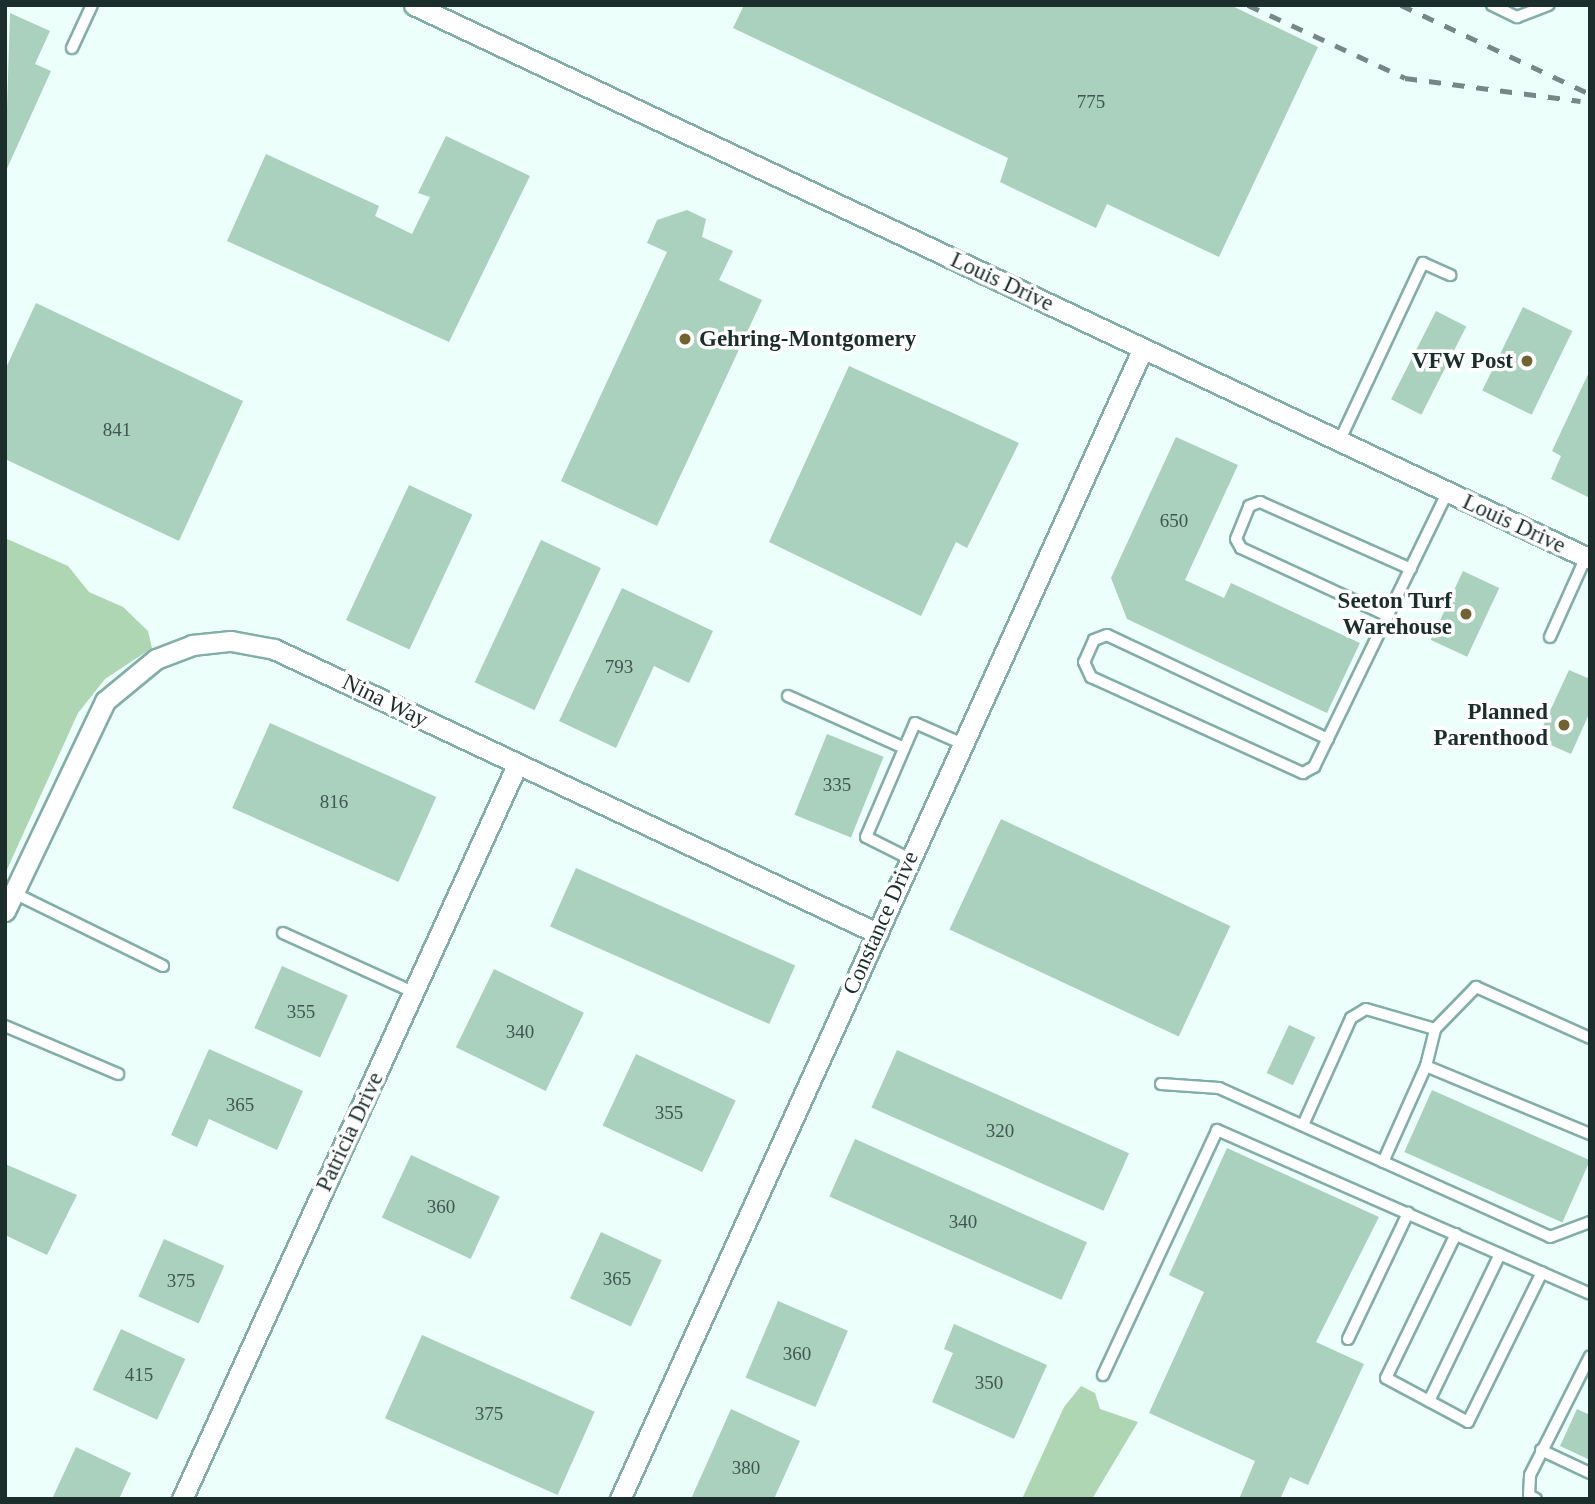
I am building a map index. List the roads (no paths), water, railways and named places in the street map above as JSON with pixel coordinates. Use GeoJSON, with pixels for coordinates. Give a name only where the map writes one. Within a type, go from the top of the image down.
{"type":"FeatureCollection","features":[{"type":"Feature","properties":{"kind":"street","name":"Louis Drive"},"geometry":{"type":"LineString","coordinates":[[414,5],[1588,558]]}},
{"type":"Feature","properties":{"kind":"street","name":"Constance Drive"},"geometry":{"type":"LineString","coordinates":[[620,1499],[1143,348]]}},
{"type":"Feature","properties":{"kind":"street","name":"Nina Way"},"geometry":{"type":"LineString","coordinates":[[9,902],[104,701],[146,665],[192,645],[231,641],[274,649],[877,933]]}},
{"type":"Feature","properties":{"kind":"street","name":"Patricia Drive"},"geometry":{"type":"LineString","coordinates":[[182,1499],[517,765]]}},
{"type":"Feature","properties":{"kind":"lane"},"geometry":{"type":"LineString","coordinates":[[72,48],[92,5]]}},
{"type":"Feature","properties":{"kind":"lane"},"geometry":{"type":"LineString","coordinates":[[1493,5],[1517,17],[1549,5]]}},
{"type":"Feature","properties":{"kind":"lane"},"geometry":{"type":"LineString","coordinates":[[1339,443],[1423,262],[1450,275]]}},
{"type":"Feature","properties":{"kind":"lane"},"geometry":{"type":"LineString","coordinates":[[1328,739],[1107,635],[1094,640],[1084,662],[1091,677],[1303,773],[1314,767],[1328,739],[1447,493]]}},
{"type":"Feature","properties":{"kind":"lane"},"geometry":{"type":"LineString","coordinates":[[1388,615],[1241,548],[1236,539],[1249,506],[1260,502],[1410,569]]}},
{"type":"Feature","properties":{"kind":"lane"},"geometry":{"type":"LineString","coordinates":[[1550,637],[1588,558]]}},
{"type":"Feature","properties":{"kind":"lane"},"geometry":{"type":"LineString","coordinates":[[788,696],[904,748]]}},
{"type":"Feature","properties":{"kind":"lane"},"geometry":{"type":"LineString","coordinates":[[910,859],[866,837],[915,723],[963,744]]}},
{"type":"Feature","properties":{"kind":"lane"},"geometry":{"type":"LineString","coordinates":[[9,902],[163,965]]}},
{"type":"Feature","properties":{"kind":"lane"},"geometry":{"type":"LineString","coordinates":[[283,933],[414,992]]}},
{"type":"Feature","properties":{"kind":"lane"},"geometry":{"type":"LineString","coordinates":[[1383,1161],[1426,1066],[1435,1029],[1476,987],[1590,1038]]}},
{"type":"Feature","properties":{"kind":"lane"},"geometry":{"type":"LineString","coordinates":[[1303,1125],[1351,1018],[1366,1009],[1435,1029]]}},
{"type":"Feature","properties":{"kind":"lane"},"geometry":{"type":"LineString","coordinates":[[5,1026],[118,1074]]}},
{"type":"Feature","properties":{"kind":"lane"},"geometry":{"type":"LineString","coordinates":[[1426,1066],[1590,1134]]}},
{"type":"Feature","properties":{"kind":"lane"},"geometry":{"type":"LineString","coordinates":[[1161,1084],[1219,1088],[1550,1237],[1590,1222]]}},
{"type":"Feature","properties":{"kind":"lane"},"geometry":{"type":"LineString","coordinates":[[1103,1376],[1217,1130],[1590,1294]]}},
{"type":"Feature","properties":{"kind":"lane"},"geometry":{"type":"LineString","coordinates":[[1348,1339],[1408,1213]]}},
{"type":"Feature","properties":{"kind":"lane"},"geometry":{"type":"LineString","coordinates":[[1456,1234],[1386,1378],[1468,1422],[1542,1272]]}},
{"type":"Feature","properties":{"kind":"lane"},"geometry":{"type":"LineString","coordinates":[[1429,1401],[1500,1254]]}},
{"type":"Feature","properties":{"kind":"lane"},"geometry":{"type":"LineString","coordinates":[[1536,1499],[1529,1495],[1530,1475],[1590,1356]]}},
{"type":"Feature","properties":{"kind":"lane"},"geometry":{"type":"LineString","coordinates":[[1541,1450],[1590,1473]]}},
{"type":"Feature","properties":{"kind":"railway"},"geometry":{"type":"LineString","coordinates":[[1248,5],[1405,78],[1580,101]]}},
{"type":"Feature","properties":{"kind":"railway"},"geometry":{"type":"LineString","coordinates":[[1401,5],[1590,94]]}},
{"type":"Feature","properties":{"kind":"place","name":"Gehring-Montgomery"},"geometry":{"type":"Point","coordinates":[685,339]}},
{"type":"Feature","properties":{"kind":"place","name":"VFW Post"},"geometry":{"type":"Point","coordinates":[1527,361]}},
{"type":"Feature","properties":{"kind":"place","name":"Seeton Turf Warehouse"},"geometry":{"type":"Point","coordinates":[1466,614]}},
{"type":"Feature","properties":{"kind":"place","name":"Planned Parenthood"},"geometry":{"type":"Point","coordinates":[1564,725]}}]}
